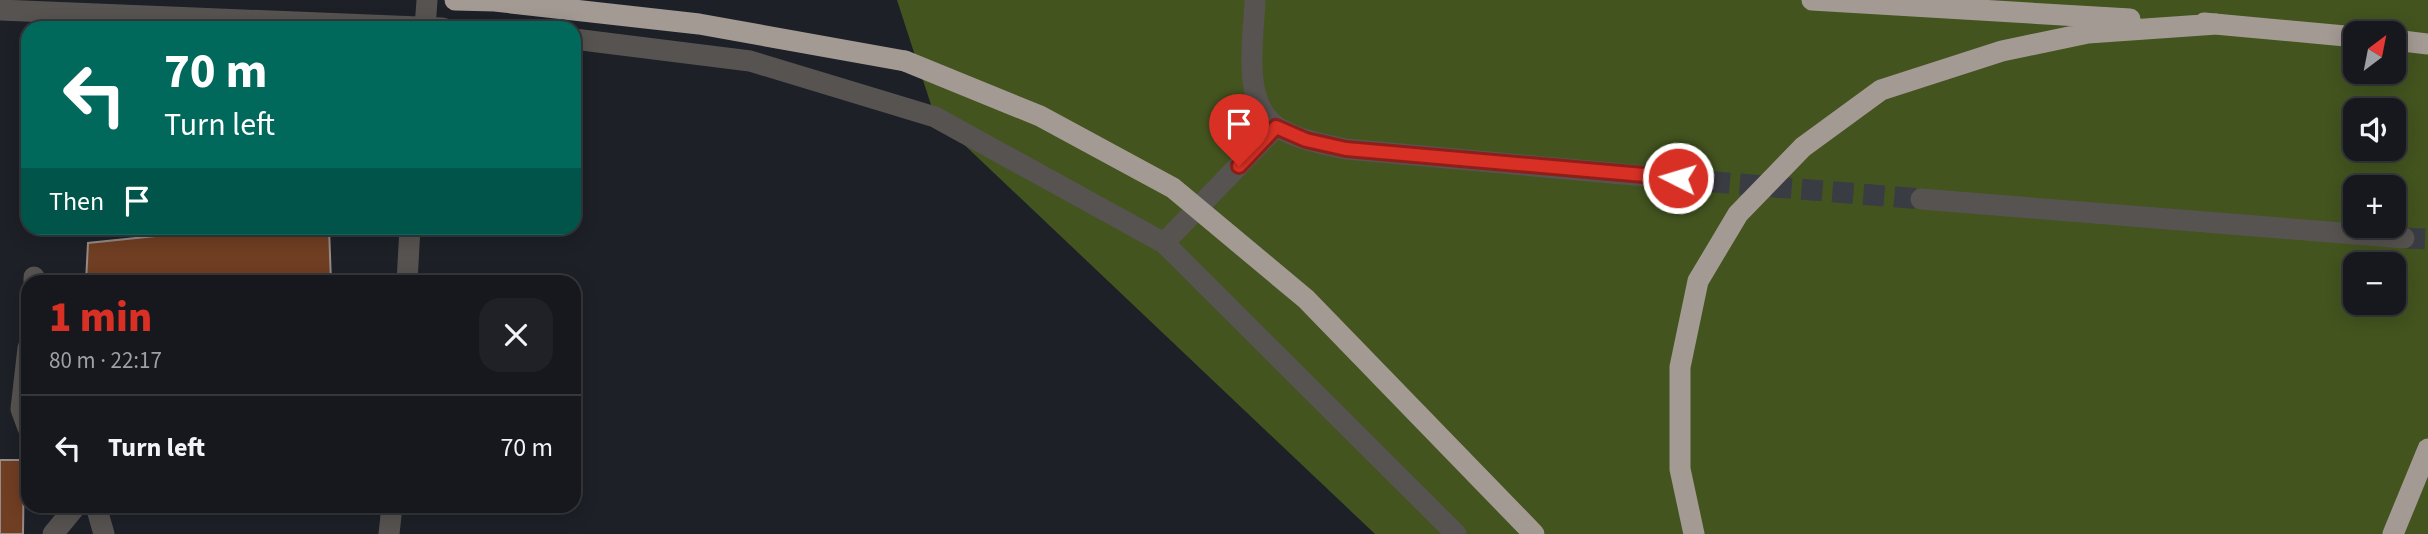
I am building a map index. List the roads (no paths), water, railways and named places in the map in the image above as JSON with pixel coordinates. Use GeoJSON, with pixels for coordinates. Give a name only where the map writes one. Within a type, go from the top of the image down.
{"type":"FeatureCollection","features":[{"type":"Feature","properties":{"kind":"highway"},"geometry":{"type":"LineString","coordinates":[[455,0],[495,1]]}},
{"type":"Feature","properties":{"kind":"highway"},"geometry":{"type":"LineString","coordinates":[[485,0],[699,24],[905,61],[1040,116],[1173,188],[1306,299],[1534,534]]}},
{"type":"Feature","properties":{"kind":"highway"},"geometry":{"type":"LineString","coordinates":[[1812,0],[2217,24],[2343,36]]}},
{"type":"Feature","properties":{"kind":"highway"},"geometry":{"type":"LineString","coordinates":[[1694,534],[1680,469],[1680,368],[1698,281],[1738,214],[1803,147],[1881,90],[2002,51],[2088,33],[2217,24]]}},
{"type":"Feature","properties":{"kind":"highway"},"geometry":{"type":"LineString","coordinates":[[2406,41],[2428,44]]}},
{"type":"Feature","properties":{"kind":"highway"},"geometry":{"type":"LineString","coordinates":[[2393,534],[2428,449]]}},
{"type":"Feature","properties":{"kind":"street"},"geometry":{"type":"LineString","coordinates":[[427,0],[430,21]]}},
{"type":"Feature","properties":{"kind":"street"},"geometry":{"type":"LineString","coordinates":[[1255,0],[1254,87],[1260,108],[1276,127],[1306,140],[1346,149],[1678,178]]}},
{"type":"Feature","properties":{"kind":"street"},"geometry":{"type":"LineString","coordinates":[[0,10],[263,21]]}},
{"type":"Feature","properties":{"kind":"street"},"geometry":{"type":"LineString","coordinates":[[581,40],[750,61],[935,117],[1164,243],[1456,534]]}},
{"type":"Feature","properties":{"kind":"street"},"geometry":{"type":"LineString","coordinates":[[1164,243],[1276,127]]}},
{"type":"Feature","properties":{"kind":"street"},"geometry":{"type":"LineString","coordinates":[[1921,199],[2343,233]]}},
{"type":"Feature","properties":{"kind":"street"},"geometry":{"type":"LineString","coordinates":[[407,275],[410,235]]}},
{"type":"Feature","properties":{"kind":"street"},"geometry":{"type":"LineString","coordinates":[[53,534],[70,513]]}},
{"type":"Feature","properties":{"kind":"street"},"geometry":{"type":"LineString","coordinates":[[98,513],[104,534]]}},
{"type":"Feature","properties":{"kind":"street"},"geometry":{"type":"LineString","coordinates":[[390,534],[392,513]]}},
{"type":"Feature","properties":{"kind":"tunnel"},"geometry":{"type":"LineString","coordinates":[[1678,179],[1921,199]]}},
{"type":"Feature","properties":{"kind":"tunnel"},"geometry":{"type":"LineString","coordinates":[[2404,238],[2428,239]]}}]}
